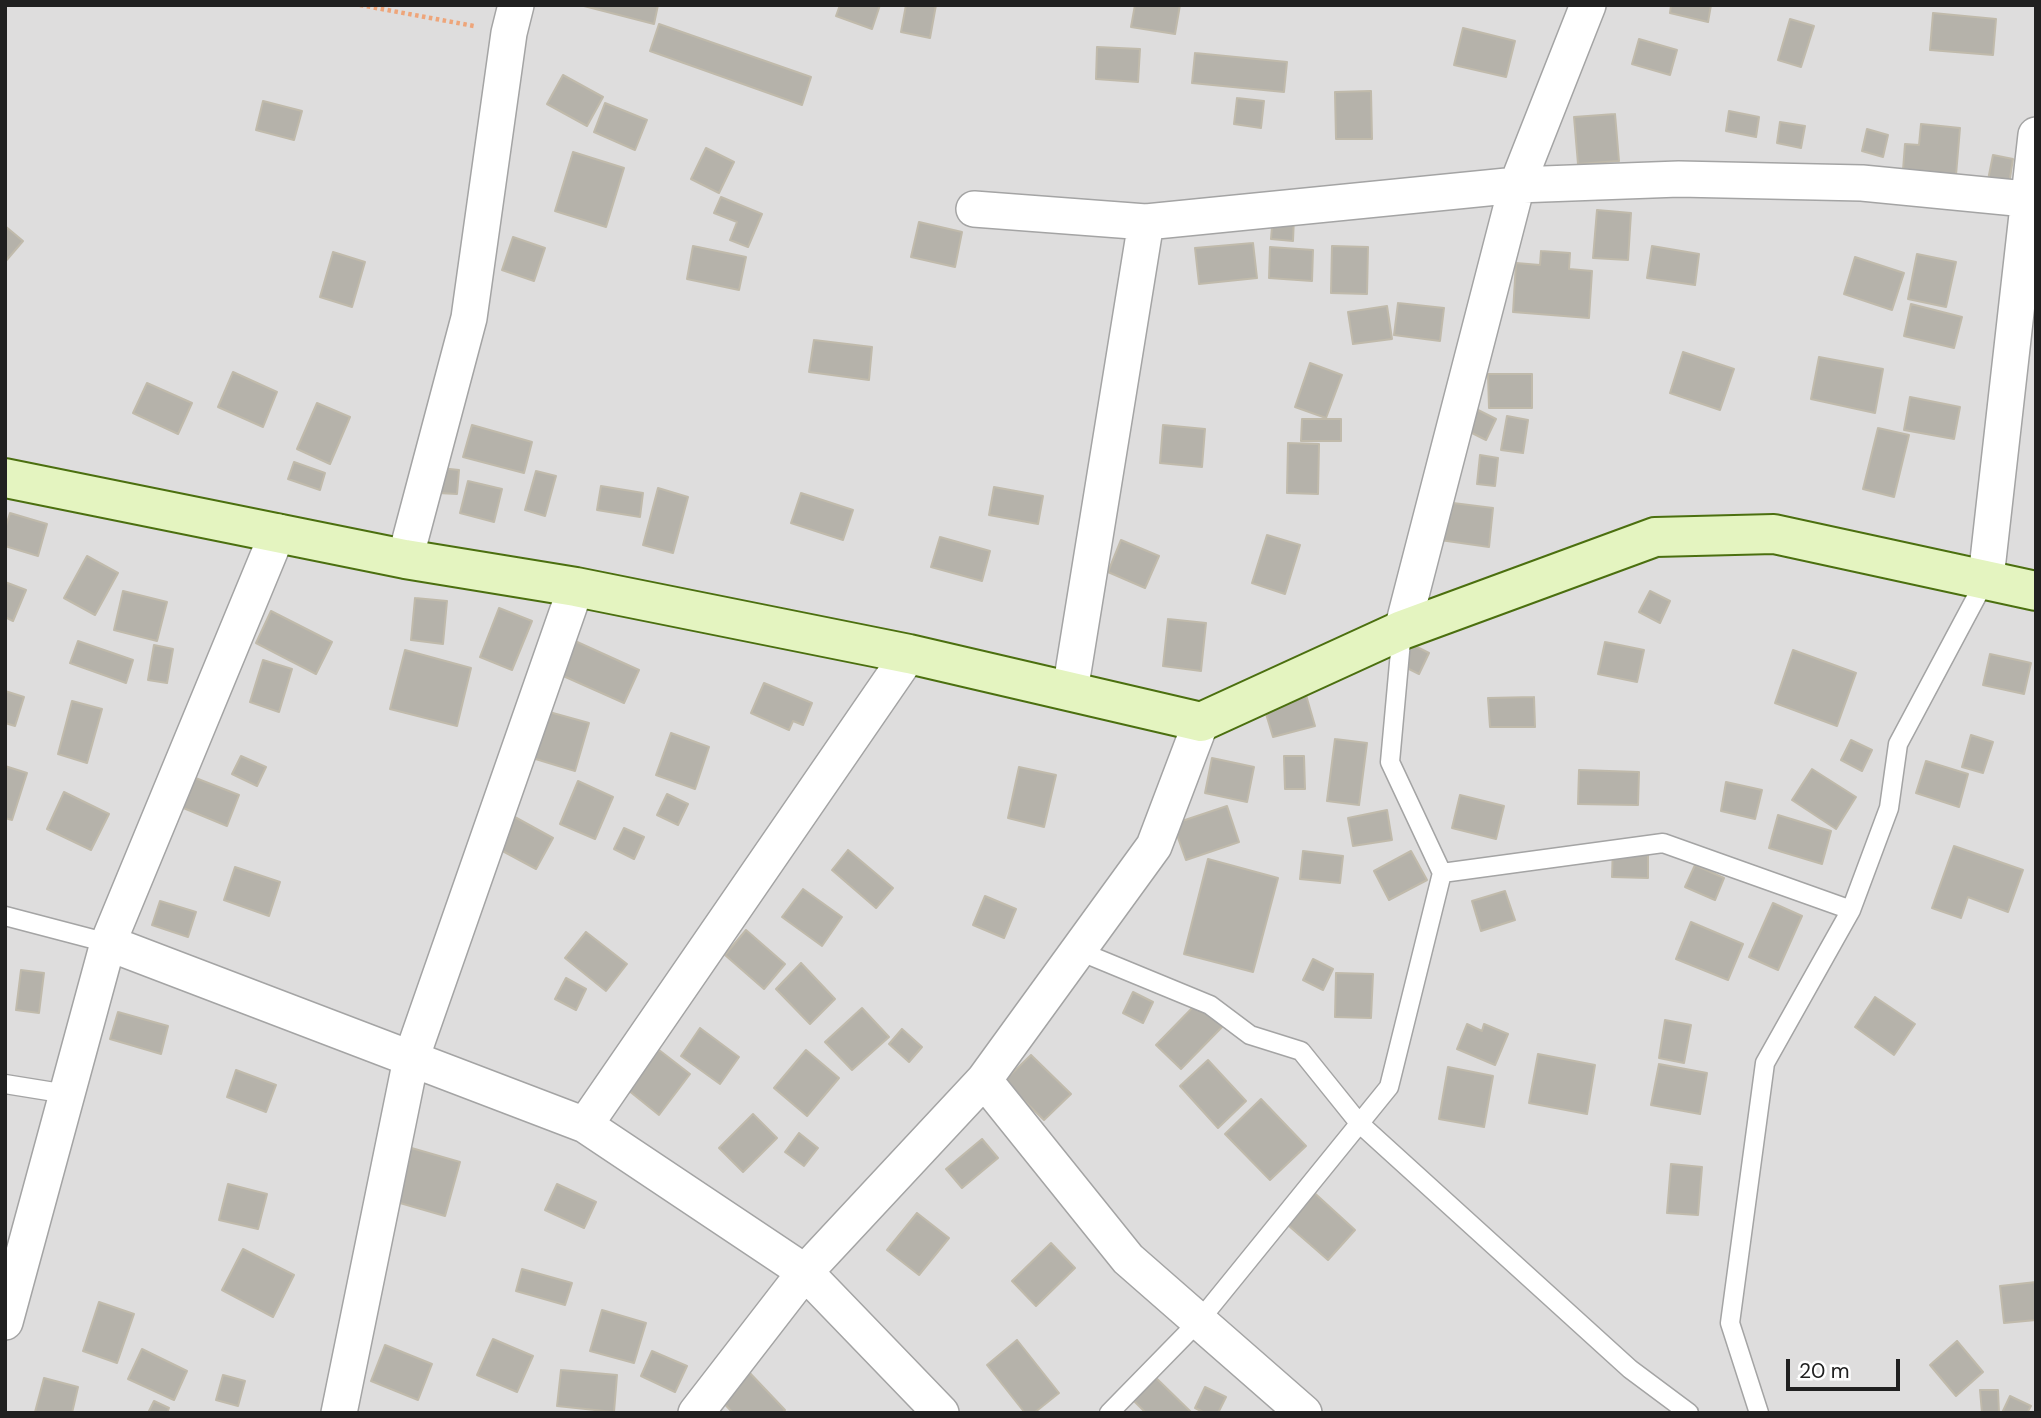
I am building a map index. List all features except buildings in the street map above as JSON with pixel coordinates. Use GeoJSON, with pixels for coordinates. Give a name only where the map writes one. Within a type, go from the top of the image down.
{"type":"FeatureCollection","features":[{"type":"Feature","properties":{"kind":"street"},"geometry":{"type":"LineString","coordinates":[[1402,630],[1517,185],[1588,5]]}},
{"type":"Feature","properties":{"kind":"street"},"geometry":{"type":"LineString","coordinates":[[405,559],[469,318],[513,19]]}},
{"type":"Feature","properties":{"kind":"street"},"geometry":{"type":"LineString","coordinates":[[1986,578],[2032,199],[2036,135]]}},
{"type":"Feature","properties":{"kind":"street"},"geometry":{"type":"LineString","coordinates":[[974,209],[1146,222],[1517,185],[1679,179],[1862,183],[2032,199]]}},
{"type":"Feature","properties":{"kind":"street"},"geometry":{"type":"LineString","coordinates":[[1070,691],[1146,222]]}},
{"type":"Feature","properties":{"kind":"street"},"geometry":{"type":"LineString","coordinates":[[5,478],[405,559],[576,587],[909,654],[1201,722],[1402,630],[1655,537],[1774,534],[2036,591]]}},
{"type":"Feature","properties":{"kind":"street"},"geometry":{"type":"LineString","coordinates":[[5,1322],[108,943],[278,532]]}},
{"type":"Feature","properties":{"kind":"street"},"geometry":{"type":"LineString","coordinates":[[339,1413],[411,1059],[576,587]]}},
{"type":"Feature","properties":{"kind":"street"},"geometry":{"type":"LineString","coordinates":[[585,1125],[909,654]]}},
{"type":"Feature","properties":{"kind":"street"},"geometry":{"type":"LineString","coordinates":[[696,1413],[805,1272],[984,1080],[1079,951],[1154,846],[1201,722]]}},
{"type":"Feature","properties":{"kind":"street"},"geometry":{"type":"LineString","coordinates":[[108,943],[585,1125],[805,1272],[941,1413]]}},
{"type":"Feature","properties":{"kind":"street"},"geometry":{"type":"LineString","coordinates":[[984,1080],[1128,1259],[1304,1413]]}},
{"type":"Feature","properties":{"kind":"lane"},"geometry":{"type":"LineString","coordinates":[[1759,1413],[1730,1323],[1765,1063],[1851,910],[1889,808],[1898,744],[1986,578]]}},
{"type":"Feature","properties":{"kind":"lane"},"geometry":{"type":"LineString","coordinates":[[1109,1413],[1199,1321],[1389,1087],[1442,873],[1390,762],[1402,630]]}},
{"type":"Feature","properties":{"kind":"lane"},"geometry":{"type":"LineString","coordinates":[[1442,873],[1663,843],[1851,910]]}},
{"type":"Feature","properties":{"kind":"lane"},"geometry":{"type":"LineString","coordinates":[[5,916],[108,943]]}},
{"type":"Feature","properties":{"kind":"lane"},"geometry":{"type":"LineString","coordinates":[[1079,951],[1210,1005],[1250,1035],[1301,1051],[1359,1123],[1630,1369],[1689,1413]]}},
{"type":"Feature","properties":{"kind":"lane"},"geometry":{"type":"LineString","coordinates":[[5,1084],[67,1094]]}},
{"type":"Feature","properties":{"kind":"path"},"geometry":{"type":"LineString","coordinates":[[360,5],[513,19]]}},
{"type":"Feature","properties":{"kind":"shaded area"},"geometry":{"type":"Polygon","coordinates":[[[5,5],[2036,5],[2036,1413],[5,1413],[5,5]]]}}]}
